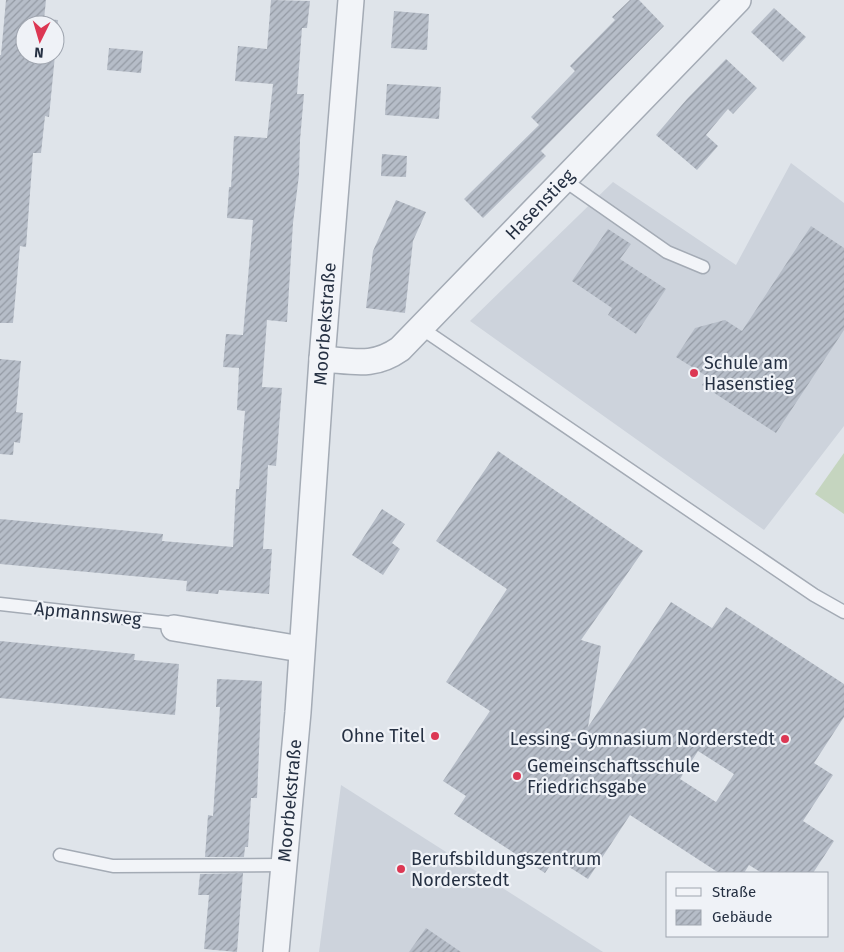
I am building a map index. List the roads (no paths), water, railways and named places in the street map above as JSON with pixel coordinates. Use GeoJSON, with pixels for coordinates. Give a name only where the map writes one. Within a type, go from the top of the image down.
{"type":"FeatureCollection","features":[{"type":"Feature","properties":{"kind":"street","name":"Moorbekstraße"},"geometry":{"type":"LineString","coordinates":[[276,952],[298,712],[322,359],[351,0]]}},
{"type":"Feature","properties":{"kind":"street","name":"Hasenstieg"},"geometry":{"type":"LineString","coordinates":[[322,359],[369,362],[380,360],[400,349],[738,0]]}},
{"type":"Feature","properties":{"kind":"street"},"geometry":{"type":"LineString","coordinates":[[174,628],[301,649]]}},
{"type":"Feature","properties":{"kind":"lane"},"geometry":{"type":"LineString","coordinates":[[564,180],[667,252],[703,267]]}},
{"type":"Feature","properties":{"kind":"lane"},"geometry":{"type":"LineString","coordinates":[[421,328],[814,595],[844,612]]}},
{"type":"Feature","properties":{"kind":"lane","name":"Apmannsweg"},"geometry":{"type":"LineString","coordinates":[[0,604],[170,623],[174,628]]}},
{"type":"Feature","properties":{"kind":"lane"},"geometry":{"type":"LineString","coordinates":[[60,855],[113,866],[283,865]]}},
{"type":"Feature","properties":{"kind":"place","name":"Schule am Hasenstieg"},"geometry":{"type":"Point","coordinates":[694,373]}},
{"type":"Feature","properties":{"kind":"place","name":"Ohne Titel"},"geometry":{"type":"Point","coordinates":[435,736]}},
{"type":"Feature","properties":{"kind":"place","name":"Lessing-Gymnasium Norderstedt"},"geometry":{"type":"Point","coordinates":[785,739]}},
{"type":"Feature","properties":{"kind":"place","name":"Gemeinschaftsschule Friedrichsgabe"},"geometry":{"type":"Point","coordinates":[517,776]}},
{"type":"Feature","properties":{"kind":"place","name":"Berufsbildungszentrum Norderstedt"},"geometry":{"type":"Point","coordinates":[401,869]}}]}
